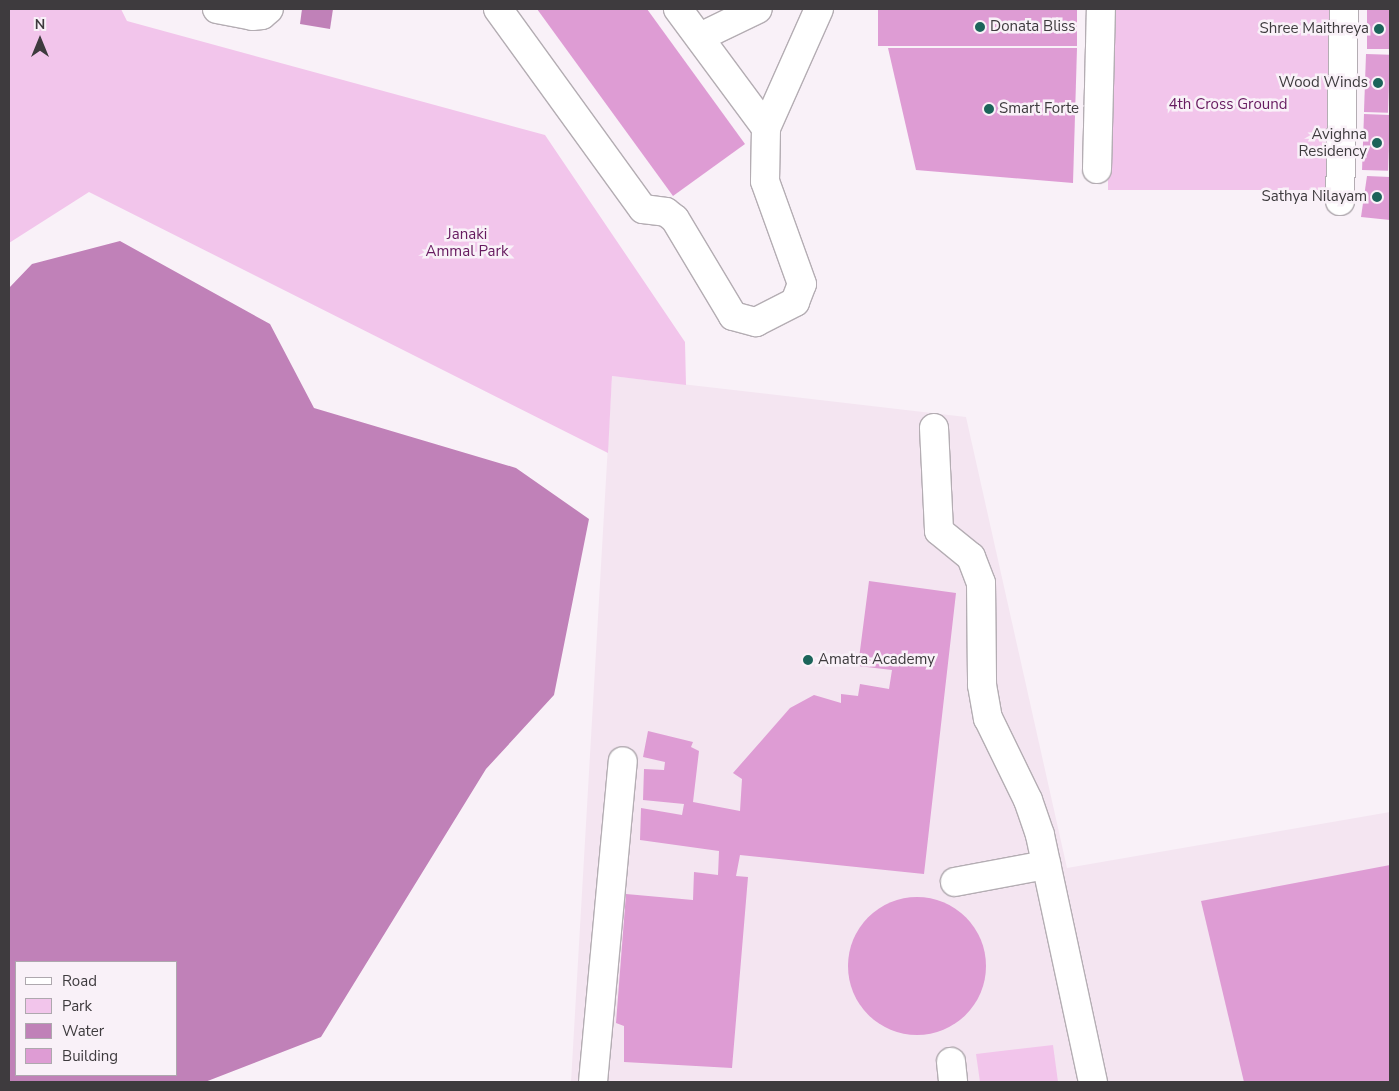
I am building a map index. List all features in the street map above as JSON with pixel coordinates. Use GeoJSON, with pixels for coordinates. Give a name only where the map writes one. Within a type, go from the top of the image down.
{"type":"FeatureCollection","features":[{"type":"Feature","properties":{"kind":"street"},"geometry":{"type":"LineString","coordinates":[[217,9],[252,16],[262,15],[268,9]]}},
{"type":"Feature","properties":{"kind":"street"},"geometry":{"type":"LineString","coordinates":[[498,9],[643,208],[666,212],[675,219],[733,316],[756,322],[795,302],[802,284],[801,271],[765,181],[766,128],[819,9]]}},
{"type":"Feature","properties":{"kind":"street"},"geometry":{"type":"LineString","coordinates":[[678,9],[766,128]]}},
{"type":"Feature","properties":{"kind":"street"},"geometry":{"type":"LineString","coordinates":[[700,37],[758,9]]}},
{"type":"Feature","properties":{"kind":"street"},"geometry":{"type":"LineString","coordinates":[[1097,169],[1100,9]]}},
{"type":"Feature","properties":{"kind":"street"},"geometry":{"type":"LineString","coordinates":[[1340,201],[1344,9]]}},
{"type":"Feature","properties":{"kind":"street"},"geometry":{"type":"LineString","coordinates":[[934,428],[939,531],[962,549],[976,568],[981,592],[982,684],[988,718],[1028,800],[1046,866],[1093,1082]]}},
{"type":"Feature","properties":{"kind":"street"},"geometry":{"type":"LineString","coordinates":[[594,1082],[623,761]]}},
{"type":"Feature","properties":{"kind":"street"},"geometry":{"type":"LineString","coordinates":[[955,882],[1046,866]]}},
{"type":"Feature","properties":{"kind":"shaded area","name":"Amatra Academy"},"geometry":{"type":"Polygon","coordinates":[[[612,376],[966,417],[1067,868],[1390,812],[1390,1082],[571,1082],[612,376]]]}},
{"type":"Feature","properties":{"kind":"green space","name":"Janaki Ammal Park"},"geometry":{"type":"Polygon","coordinates":[[[9,9],[121,9],[127,21],[545,135],[685,342],[686,385],[612,376],[608,453],[89,192],[9,243],[9,9]]]}},
{"type":"Feature","properties":{"kind":"green space","name":"4th Cross Ground"},"geometry":{"type":"Polygon","coordinates":[[[1108,9],[1329,9],[1329,190],[1108,190],[1108,9]]]}},
{"type":"Feature","properties":{"kind":"green space"},"geometry":{"type":"Polygon","coordinates":[[[1053,1045],[1058,1082],[980,1082],[976,1054],[1053,1045]]]}},
{"type":"Feature","properties":{"kind":"water"},"geometry":{"type":"Polygon","coordinates":[[[302,9],[333,9],[330,29],[300,24],[302,9]]]}},
{"type":"Feature","properties":{"kind":"water"},"geometry":{"type":"Polygon","coordinates":[[[120,241],[270,324],[314,408],[516,468],[589,519],[554,695],[486,769],[321,1037],[205,1082],[9,1082],[9,288],[32,264],[120,241]]]}},
{"type":"Feature","properties":{"kind":"building"},"geometry":{"type":"Polygon","coordinates":[[[537,9],[647,9],[745,144],[673,196],[537,9]]]}},
{"type":"Feature","properties":{"kind":"building","name":"Donata Bliss"},"geometry":{"type":"Polygon","coordinates":[[[878,9],[1077,9],[1077,46],[878,46],[878,9]]]}},
{"type":"Feature","properties":{"kind":"building","name":"Shree Maithreya"},"geometry":{"type":"Polygon","coordinates":[[[1367,9],[1390,9],[1390,49],[1367,49],[1367,9]]]}},
{"type":"Feature","properties":{"kind":"building","name":"Smart Forte"},"geometry":{"type":"Polygon","coordinates":[[[888,48],[1077,48],[1073,183],[916,170],[888,48]]]}},
{"type":"Feature","properties":{"kind":"building","name":"Wood Winds"},"geometry":{"type":"Polygon","coordinates":[[[1366,54],[1390,55],[1388,113],[1364,112],[1366,54]]]}},
{"type":"Feature","properties":{"kind":"building","name":"Avighna Residency"},"geometry":{"type":"Polygon","coordinates":[[[1364,114],[1390,115],[1388,171],[1362,170],[1364,114]]]}},
{"type":"Feature","properties":{"kind":"building","name":"Sathya Nilayam"},"geometry":{"type":"Polygon","coordinates":[[[1367,176],[1390,177],[1390,220],[1361,217],[1367,176]]]}},
{"type":"Feature","properties":{"kind":"building"},"geometry":{"type":"Polygon","coordinates":[[[869,581],[956,593],[924,874],[740,855],[736,876],[748,877],[732,1068],[624,1062],[624,1026],[616,1023],[626,894],[693,900],[694,872],[718,875],[719,851],[640,840],[641,808],[682,815],[684,804],[643,800],[644,769],[664,770],[665,762],[643,757],[648,731],[693,742],[691,747],[699,751],[693,802],[740,811],[742,779],[733,773],[790,708],[814,695],[841,703],[841,694],[858,696],[860,684],[889,689],[892,670],[858,666],[869,581]]]}},
{"type":"Feature","properties":{"kind":"building"},"geometry":{"type":"Polygon","coordinates":[[[1390,865],[1390,1082],[1244,1082],[1201,901],[1390,865]]]}},
{"type":"Feature","properties":{"kind":"building"},"geometry":{"type":"Polygon","coordinates":[[[917,897],[943,902],[966,917],[981,940],[986,966],[981,992],[966,1015],[943,1030],[917,1035],[891,1030],[868,1015],[853,992],[848,966],[853,940],[868,917],[891,902],[917,897]]]}},
{"type":"Feature","properties":{"kind":"place","name":"Donata Bliss"},"geometry":{"type":"Point","coordinates":[980,27]}},
{"type":"Feature","properties":{"kind":"place","name":"Shree Maithreya"},"geometry":{"type":"Point","coordinates":[1379,29]}},
{"type":"Feature","properties":{"kind":"place","name":"Wood Winds"},"geometry":{"type":"Point","coordinates":[1378,83]}},
{"type":"Feature","properties":{"kind":"place","name":"Smart Forte"},"geometry":{"type":"Point","coordinates":[989,109]}},
{"type":"Feature","properties":{"kind":"place","name":"Avighna Residency"},"geometry":{"type":"Point","coordinates":[1377,143]}},
{"type":"Feature","properties":{"kind":"place","name":"Sathya Nilayam"},"geometry":{"type":"Point","coordinates":[1377,197]}},
{"type":"Feature","properties":{"kind":"place","name":"Amatra Academy"},"geometry":{"type":"Point","coordinates":[808,660]}}]}
